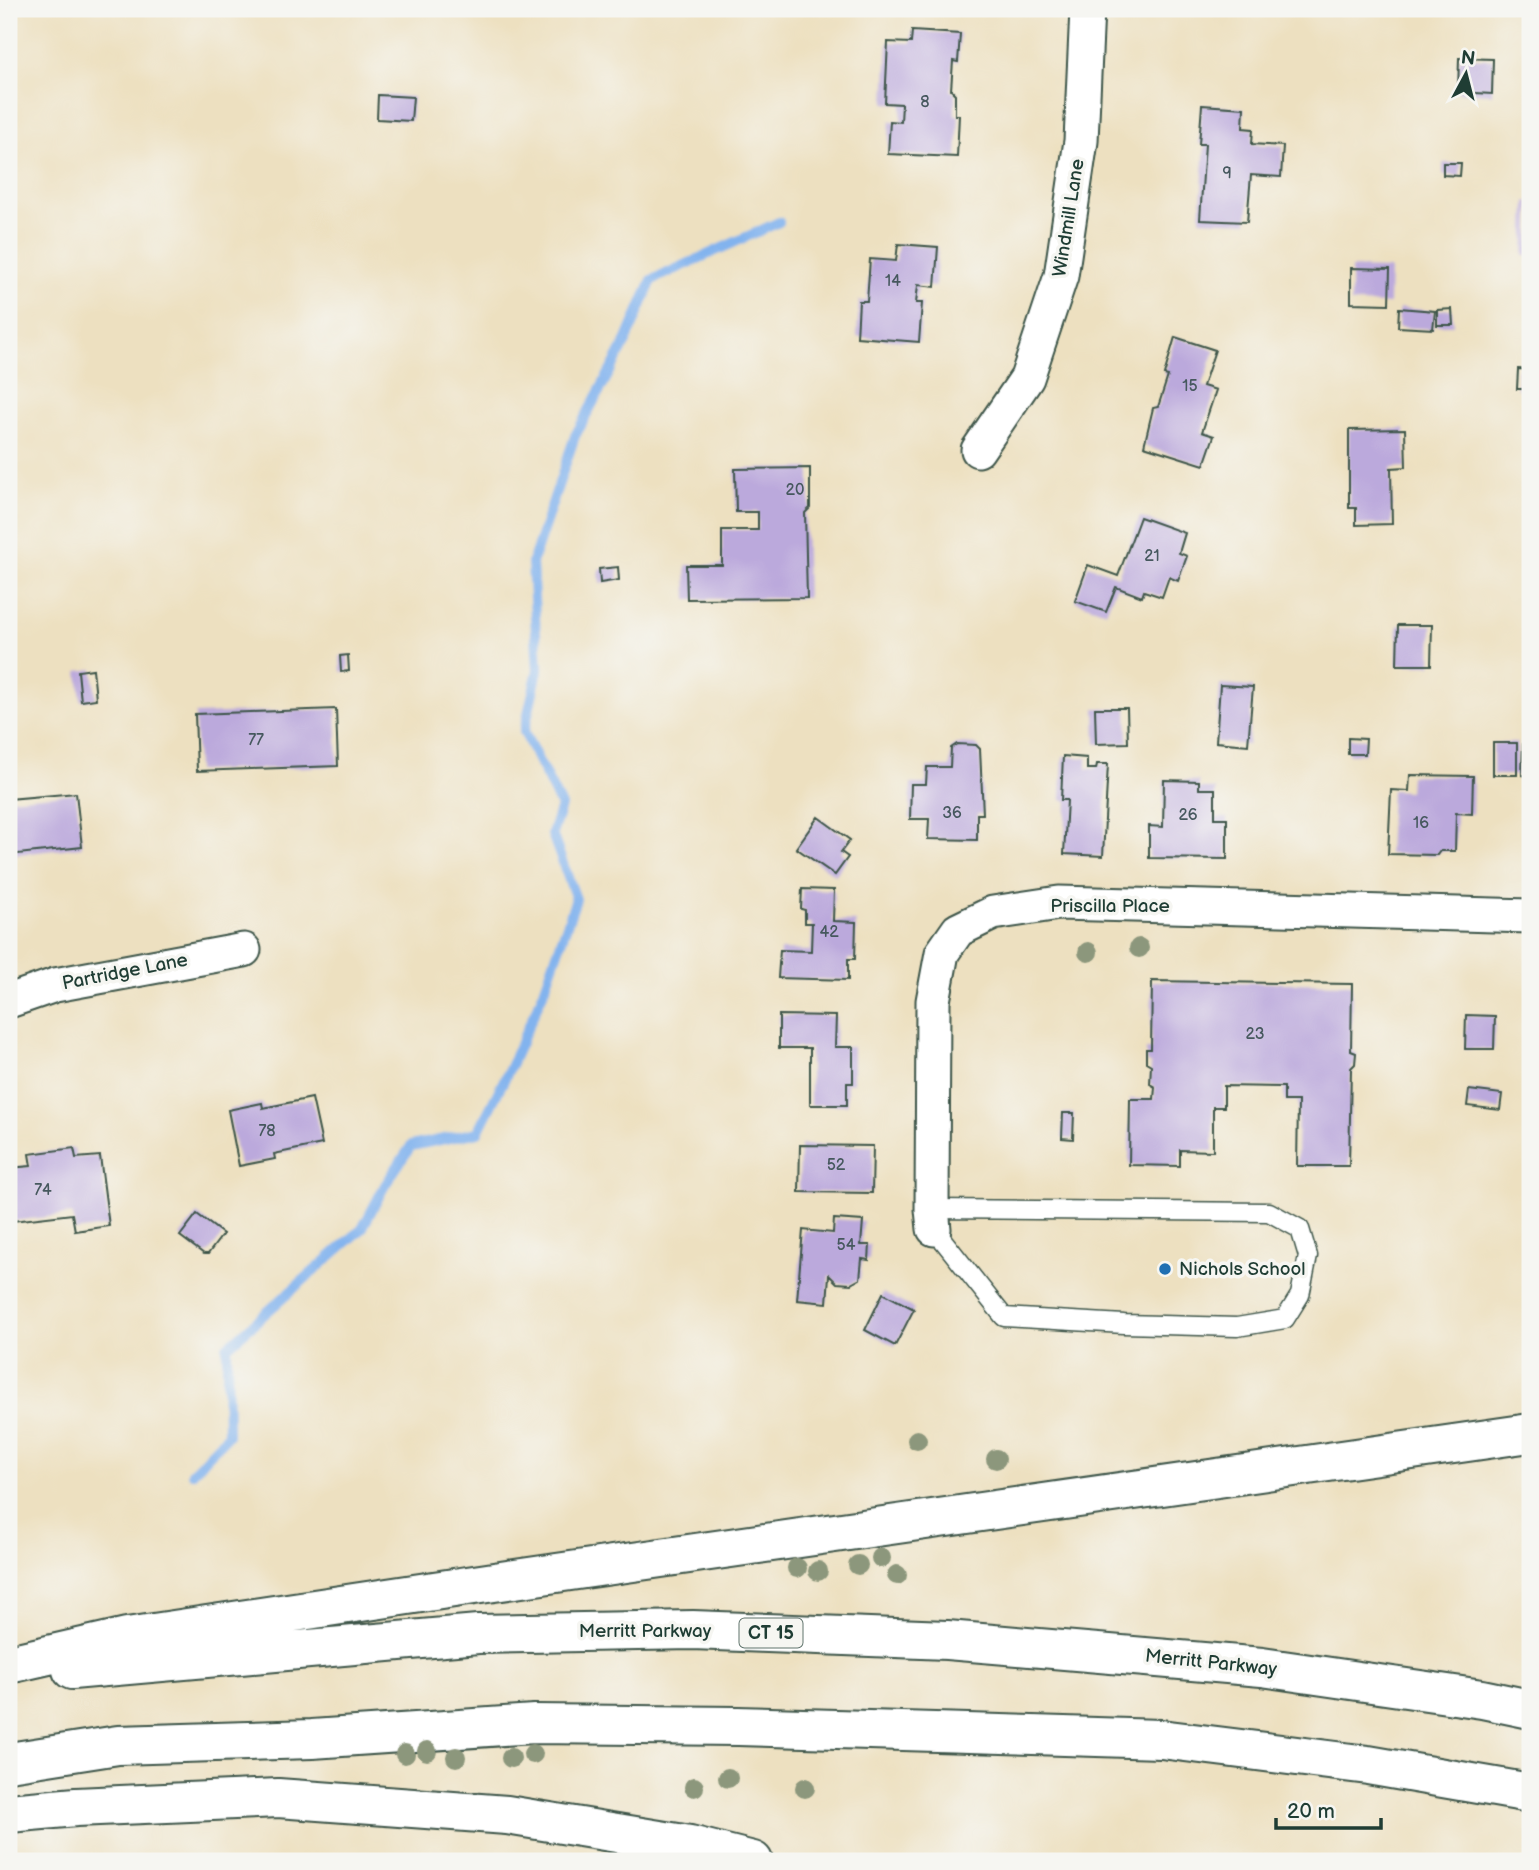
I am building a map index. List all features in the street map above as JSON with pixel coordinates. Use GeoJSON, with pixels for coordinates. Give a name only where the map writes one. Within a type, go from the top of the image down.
{"type":"FeatureCollection","features":[{"type":"Feature","properties":{"kind":"highway"},"geometry":{"type":"LineString","coordinates":[[9,1664],[127,1637],[1530,1433]]}},
{"type":"Feature","properties":{"kind":"highway","name":"Merritt Parkway"},"geometry":{"type":"LineString","coordinates":[[9,1676],[478,1634],[694,1630],[947,1640],[1262,1667],[1482,1699],[1530,1709]]}},
{"type":"Feature","properties":{"kind":"highway"},"geometry":{"type":"LineString","coordinates":[[9,1762],[118,1745],[312,1739],[534,1724],[738,1727],[1161,1739],[1368,1765],[1530,1793]]}},
{"type":"Feature","properties":{"kind":"highway"},"geometry":{"type":"LineString","coordinates":[[9,1813],[76,1807],[278,1798],[507,1815],[690,1845],[753,1861]]}},
{"type":"Feature","properties":{"kind":"street","name":"Windmill Lane"},"geometry":{"type":"LineString","coordinates":[[978,450],[1027,378],[1061,276],[1081,141],[1087,9]]}},
{"type":"Feature","properties":{"kind":"street","name":"Priscilla Place"},"geometry":{"type":"LineString","coordinates":[[933,1219],[933,1001],[942,953],[958,930],[993,913],[1059,904],[1530,916]]}},
{"type":"Feature","properties":{"kind":"street","name":"Partridge Lane"},"geometry":{"type":"LineString","coordinates":[[9,1001],[55,985],[244,950]]}},
{"type":"Feature","properties":{"kind":"lane"},"geometry":{"type":"LineString","coordinates":[[1269,1212],[1300,1229],[1308,1256],[1300,1295],[1285,1318],[1237,1327],[1004,1317],[933,1219],[1269,1212]]}},
{"type":"Feature","properties":{"kind":"building"},"geometry":{"type":"Polygon","coordinates":[[[912,31],[960,34],[958,62],[953,61],[951,90],[955,94],[955,115],[959,115],[957,157],[888,154],[890,121],[901,122],[902,104],[885,103],[888,42],[911,43],[912,31]]]}},
{"type":"Feature","properties":{"kind":"building"},"geometry":{"type":"Polygon","coordinates":[[[1459,58],[1493,59],[1492,94],[1458,92],[1459,58]]]}},
{"type":"Feature","properties":{"kind":"building"},"geometry":{"type":"Polygon","coordinates":[[[378,95],[413,97],[411,121],[377,119],[378,95]]]}},
{"type":"Feature","properties":{"kind":"building"},"geometry":{"type":"Polygon","coordinates":[[[1202,105],[1244,108],[1243,128],[1253,129],[1252,144],[1283,146],[1281,177],[1251,175],[1247,222],[1200,220],[1205,144],[1199,144],[1202,105]]]}},
{"type":"Feature","properties":{"kind":"building"},"geometry":{"type":"Polygon","coordinates":[[[1443,163],[1461,163],[1460,176],[1443,175],[1443,163]]]}},
{"type":"Feature","properties":{"kind":"building"},"geometry":{"type":"Polygon","coordinates":[[[1526,201],[1530,202],[1530,256],[1524,256],[1526,201]]]}},
{"type":"Feature","properties":{"kind":"building"},"geometry":{"type":"Polygon","coordinates":[[[898,244],[938,247],[935,287],[918,285],[916,303],[922,303],[919,342],[857,337],[859,301],[867,301],[870,259],[896,261],[898,244]]]}},
{"type":"Feature","properties":{"kind":"building"},"geometry":{"type":"Polygon","coordinates":[[[1351,268],[1390,269],[1389,304],[1351,303],[1351,268]]]}},
{"type":"Feature","properties":{"kind":"building"},"geometry":{"type":"Polygon","coordinates":[[[1399,308],[1435,311],[1433,329],[1398,327],[1399,308]]]}},
{"type":"Feature","properties":{"kind":"building"},"geometry":{"type":"Polygon","coordinates":[[[1452,309],[1453,325],[1437,325],[1437,310],[1452,309]]]}},
{"type":"Feature","properties":{"kind":"building"},"geometry":{"type":"Polygon","coordinates":[[[1175,337],[1215,350],[1203,386],[1216,390],[1202,432],[1214,436],[1204,465],[1144,446],[1153,408],[1158,407],[1168,376],[1164,375],[1175,337]]]}},
{"type":"Feature","properties":{"kind":"building"},"geometry":{"type":"Polygon","coordinates":[[[1518,369],[1530,370],[1530,389],[1517,389],[1518,369]]]}},
{"type":"Feature","properties":{"kind":"building"},"geometry":{"type":"Polygon","coordinates":[[[1405,429],[1406,467],[1391,468],[1392,524],[1356,525],[1356,508],[1349,508],[1349,430],[1405,429]]]}},
{"type":"Feature","properties":{"kind":"building"},"geometry":{"type":"Polygon","coordinates":[[[810,468],[810,508],[805,513],[807,598],[687,599],[686,565],[722,565],[722,530],[758,530],[758,512],[736,512],[735,469],[810,468]]]}},
{"type":"Feature","properties":{"kind":"building"},"geometry":{"type":"Polygon","coordinates":[[[1140,517],[1185,533],[1179,553],[1187,556],[1178,581],[1169,577],[1162,597],[1144,591],[1142,597],[1116,587],[1106,612],[1075,601],[1088,565],[1118,576],[1140,517]]]}},
{"type":"Feature","properties":{"kind":"building"},"geometry":{"type":"Polygon","coordinates":[[[618,567],[619,580],[600,583],[599,569],[618,567]]]}},
{"type":"Feature","properties":{"kind":"building"},"geometry":{"type":"Polygon","coordinates":[[[1398,625],[1432,625],[1431,665],[1397,665],[1398,625]]]}},
{"type":"Feature","properties":{"kind":"building"},"geometry":{"type":"Polygon","coordinates":[[[348,655],[349,671],[341,672],[340,656],[348,655]]]}},
{"type":"Feature","properties":{"kind":"building"},"geometry":{"type":"Polygon","coordinates":[[[93,669],[96,699],[81,701],[78,671],[93,669]]]}},
{"type":"Feature","properties":{"kind":"building"},"geometry":{"type":"Polygon","coordinates":[[[1220,685],[1253,687],[1248,745],[1216,742],[1220,685]]]}},
{"type":"Feature","properties":{"kind":"building"},"geometry":{"type":"Polygon","coordinates":[[[1095,708],[1127,708],[1128,743],[1096,744],[1095,708]]]}},
{"type":"Feature","properties":{"kind":"building"},"geometry":{"type":"Polygon","coordinates":[[[336,709],[338,766],[197,771],[195,714],[336,709]]]}},
{"type":"Feature","properties":{"kind":"building"},"geometry":{"type":"Polygon","coordinates":[[[1348,738],[1366,739],[1365,754],[1348,754],[1348,738]]]}},
{"type":"Feature","properties":{"kind":"building"},"geometry":{"type":"Polygon","coordinates":[[[1493,743],[1517,743],[1517,775],[1493,775],[1493,743]]]}},
{"type":"Feature","properties":{"kind":"building"},"geometry":{"type":"Polygon","coordinates":[[[1523,743],[1530,743],[1530,776],[1522,775],[1523,743]]]}},
{"type":"Feature","properties":{"kind":"building"},"geometry":{"type":"Polygon","coordinates":[[[957,744],[976,745],[980,749],[983,814],[977,814],[977,840],[928,839],[929,819],[910,819],[911,784],[926,784],[927,767],[950,767],[951,748],[957,744]]]}},
{"type":"Feature","properties":{"kind":"building"},"geometry":{"type":"Polygon","coordinates":[[[1063,756],[1087,758],[1087,769],[1096,769],[1097,764],[1108,764],[1103,856],[1064,854],[1067,800],[1061,800],[1063,756]]]}},
{"type":"Feature","properties":{"kind":"building"},"geometry":{"type":"Polygon","coordinates":[[[1410,775],[1473,776],[1472,814],[1456,813],[1455,851],[1440,851],[1437,855],[1388,854],[1391,790],[1409,791],[1410,775]]]}},
{"type":"Feature","properties":{"kind":"building"},"geometry":{"type":"Polygon","coordinates":[[[1164,780],[1199,781],[1199,789],[1215,789],[1215,818],[1227,818],[1227,859],[1149,858],[1149,826],[1163,827],[1164,780]]]}},
{"type":"Feature","properties":{"kind":"building"},"geometry":{"type":"Polygon","coordinates":[[[76,793],[82,847],[9,855],[9,799],[76,793]]]}},
{"type":"Feature","properties":{"kind":"building"},"geometry":{"type":"Polygon","coordinates":[[[818,817],[850,840],[841,852],[848,857],[835,875],[796,848],[818,817]]]}},
{"type":"Feature","properties":{"kind":"building"},"geometry":{"type":"Polygon","coordinates":[[[802,889],[834,890],[833,921],[856,922],[855,959],[848,959],[848,980],[778,978],[780,950],[811,951],[812,923],[805,923],[805,910],[801,909],[802,889]]]}},
{"type":"Feature","properties":{"kind":"building"},"geometry":{"type":"Polygon","coordinates":[[[1152,981],[1352,984],[1351,1051],[1356,1053],[1355,1064],[1351,1068],[1349,1166],[1297,1166],[1298,1101],[1284,1101],[1284,1087],[1224,1086],[1224,1107],[1213,1107],[1213,1151],[1180,1150],[1180,1166],[1129,1165],[1130,1099],[1154,1099],[1155,1087],[1150,1084],[1151,1065],[1146,1062],[1146,1049],[1151,1049],[1152,981]]]}},
{"type":"Feature","properties":{"kind":"building"},"geometry":{"type":"Polygon","coordinates":[[[779,1015],[836,1016],[835,1047],[853,1047],[853,1083],[847,1083],[847,1105],[810,1105],[810,1048],[779,1048],[779,1015]]]}},
{"type":"Feature","properties":{"kind":"building"},"geometry":{"type":"Polygon","coordinates":[[[1466,1015],[1495,1016],[1494,1049],[1465,1049],[1466,1015]]]}},
{"type":"Feature","properties":{"kind":"building"},"geometry":{"type":"Polygon","coordinates":[[[1469,1090],[1502,1094],[1500,1110],[1467,1106],[1469,1090]]]}},
{"type":"Feature","properties":{"kind":"building"},"geometry":{"type":"Polygon","coordinates":[[[312,1098],[322,1144],[274,1154],[275,1159],[239,1166],[228,1110],[262,1103],[263,1108],[312,1098]]]}},
{"type":"Feature","properties":{"kind":"building"},"geometry":{"type":"Polygon","coordinates":[[[1063,1113],[1074,1113],[1073,1139],[1062,1138],[1063,1113]]]}},
{"type":"Feature","properties":{"kind":"building"},"geometry":{"type":"Polygon","coordinates":[[[800,1145],[873,1146],[872,1193],[799,1192],[800,1145]]]}},
{"type":"Feature","properties":{"kind":"building"},"geometry":{"type":"Polygon","coordinates":[[[74,1148],[76,1158],[100,1156],[109,1226],[75,1231],[72,1214],[13,1221],[9,1208],[9,1168],[31,1166],[29,1154],[74,1148]]]}},
{"type":"Feature","properties":{"kind":"building"},"geometry":{"type":"Polygon","coordinates":[[[197,1214],[223,1234],[208,1254],[204,1254],[180,1236],[197,1214]]]}},
{"type":"Feature","properties":{"kind":"building"},"geometry":{"type":"Polygon","coordinates":[[[834,1219],[863,1221],[861,1245],[870,1245],[869,1260],[862,1259],[860,1279],[851,1284],[837,1283],[829,1275],[827,1303],[797,1300],[803,1230],[833,1233],[834,1219]]]}},
{"type":"Feature","properties":{"kind":"building"},"geometry":{"type":"Polygon","coordinates":[[[883,1293],[914,1309],[895,1346],[865,1330],[883,1293]]]}},
{"type":"Feature","properties":{"kind":"waterway"},"geometry":{"type":"LineString","coordinates":[[192,1473],[228,1435],[227,1347],[362,1229],[385,1185],[411,1146],[478,1132],[507,1074],[544,991],[576,899],[552,834],[561,806],[524,732],[538,670],[532,563],[575,436],[625,344],[652,280],[779,222]]}},
{"type":"Feature","properties":{"kind":"place","name":"Nichols School"},"geometry":{"type":"Point","coordinates":[1165,1269]}}]}
